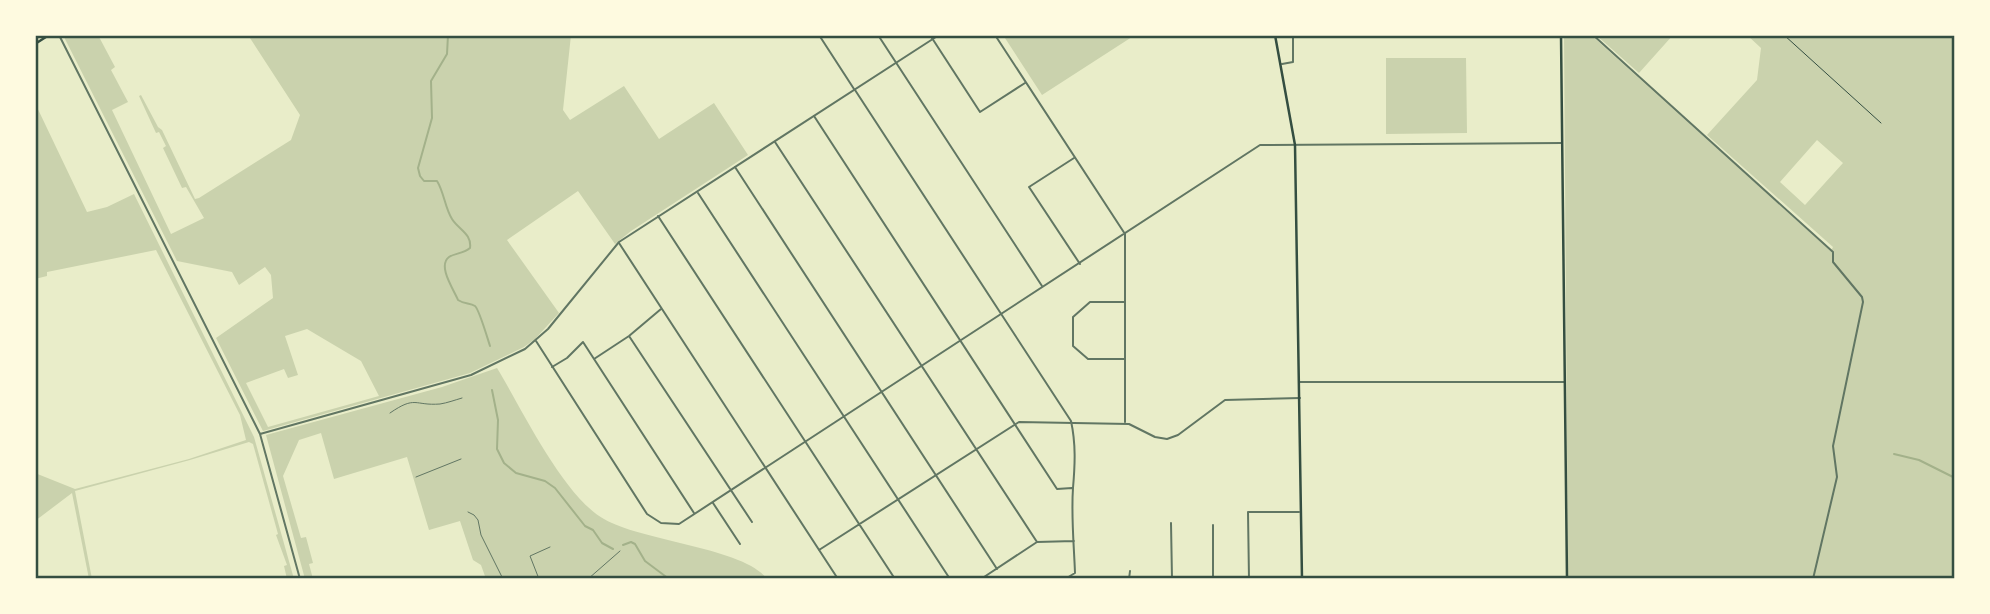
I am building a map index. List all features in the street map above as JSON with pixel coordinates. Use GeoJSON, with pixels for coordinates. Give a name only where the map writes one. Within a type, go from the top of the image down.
{"type":"FeatureCollection","features":[{"type":"Feature","properties":{"kind":"main road"},"geometry":{"type":"LineString","coordinates":[[35,44],[49,35]]}},
{"type":"Feature","properties":{"kind":"main road"},"geometry":{"type":"LineString","coordinates":[[1275,35],[1295,145],[1302,579]]}},
{"type":"Feature","properties":{"kind":"main road"},"geometry":{"type":"LineString","coordinates":[[1561,35],[1567,579]]}},
{"type":"Feature","properties":{"kind":"street"},"geometry":{"type":"LineString","coordinates":[[58,35],[260,434],[300,579]]}},
{"type":"Feature","properties":{"kind":"street"},"geometry":{"type":"LineString","coordinates":[[819,35],[1071,421],[1075,440],[1076,473],[1073,488],[1075,572],[1065,579]]}},
{"type":"Feature","properties":{"kind":"street"},"geometry":{"type":"LineString","coordinates":[[878,35],[1043,288]]}},
{"type":"Feature","properties":{"kind":"street"},"geometry":{"type":"LineString","coordinates":[[930,35],[981,112],[1026,83]]}},
{"type":"Feature","properties":{"kind":"street"},"geometry":{"type":"LineString","coordinates":[[260,434],[471,375],[499,363],[536,341],[619,242],[939,35]]}},
{"type":"Feature","properties":{"kind":"street"},"geometry":{"type":"LineString","coordinates":[[995,35],[1125,234],[1125,423]]}},
{"type":"Feature","properties":{"kind":"street"},"geometry":{"type":"LineString","coordinates":[[1280,64],[1293,62],[1293,35]]}},
{"type":"Feature","properties":{"kind":"street"},"geometry":{"type":"LineString","coordinates":[[1593,35],[1833,252],[1833,262],[1862,297],[1833,446],[1837,477],[1813,579]]}},
{"type":"Feature","properties":{"kind":"street"},"geometry":{"type":"LineString","coordinates":[[814,116],[1057,489],[1073,488]]}},
{"type":"Feature","properties":{"kind":"street"},"geometry":{"type":"LineString","coordinates":[[775,141],[1037,542]]}},
{"type":"Feature","properties":{"kind":"street"},"geometry":{"type":"LineString","coordinates":[[536,341],[647,514],[653,520],[670,525],[679,524],[1261,145],[1563,142]]}},
{"type":"Feature","properties":{"kind":"street"},"geometry":{"type":"LineString","coordinates":[[1074,157],[1029,187],[1080,264]]}},
{"type":"Feature","properties":{"kind":"street"},"geometry":{"type":"LineString","coordinates":[[735,167],[997,569]]}},
{"type":"Feature","properties":{"kind":"street"},"geometry":{"type":"LineString","coordinates":[[696,191],[950,579]]}},
{"type":"Feature","properties":{"kind":"street"},"geometry":{"type":"LineString","coordinates":[[658,216],[895,579]]}},
{"type":"Feature","properties":{"kind":"street"},"geometry":{"type":"LineString","coordinates":[[619,242],[838,579]]}},
{"type":"Feature","properties":{"kind":"street"},"geometry":{"type":"LineString","coordinates":[[1125,302],[1090,302],[1073,317],[1073,346],[1088,359],[1125,359]]}},
{"type":"Feature","properties":{"kind":"street"},"geometry":{"type":"LineString","coordinates":[[594,359],[629,336],[662,308]]}},
{"type":"Feature","properties":{"kind":"street"},"geometry":{"type":"LineString","coordinates":[[629,336],[752,522]]}},
{"type":"Feature","properties":{"kind":"street"},"geometry":{"type":"LineString","coordinates":[[552,367],[567,358],[583,342],[694,513]]}},
{"type":"Feature","properties":{"kind":"street"},"geometry":{"type":"LineString","coordinates":[[1299,382],[1565,382]]}},
{"type":"Feature","properties":{"kind":"street"},"geometry":{"type":"LineString","coordinates":[[819,550],[1022,421],[1125,423],[1155,437],[1167,439],[1178,435],[1225,400],[1300,398]]}},
{"type":"Feature","properties":{"kind":"street"},"geometry":{"type":"LineString","coordinates":[[712,502],[740,544]]}},
{"type":"Feature","properties":{"kind":"street"},"geometry":{"type":"LineString","coordinates":[[1249,579],[1248,512],[1301,512]]}},
{"type":"Feature","properties":{"kind":"street"},"geometry":{"type":"LineString","coordinates":[[1171,523],[1172,579]]}},
{"type":"Feature","properties":{"kind":"street"},"geometry":{"type":"LineString","coordinates":[[1213,524],[1213,579]]}},
{"type":"Feature","properties":{"kind":"street"},"geometry":{"type":"LineString","coordinates":[[981,579],[1037,542],[1074,541]]}},
{"type":"Feature","properties":{"kind":"street"},"geometry":{"type":"LineString","coordinates":[[1129,579],[1130,571]]}},
{"type":"Feature","properties":{"kind":"lane"},"geometry":{"type":"LineString","coordinates":[[390,413],[402,404],[414,401],[442,404],[463,398]]}},
{"type":"Feature","properties":{"kind":"lane"},"geometry":{"type":"LineString","coordinates":[[416,477],[461,460]]}},
{"type":"Feature","properties":{"kind":"lane"},"geometry":{"type":"LineString","coordinates":[[468,512],[478,520],[481,535],[503,579]]}},
{"type":"Feature","properties":{"kind":"lane"},"geometry":{"type":"LineString","coordinates":[[539,579],[530,556],[550,547]]}},
{"type":"Feature","properties":{"kind":"lane"},"geometry":{"type":"LineString","coordinates":[[587,579],[620,551]]}},
{"type":"Feature","properties":{"kind":"path"},"geometry":{"type":"LineString","coordinates":[[1784,35],[1881,123]]}},
{"type":"Feature","properties":{"kind":"green space"},"geometry":{"type":"Polygon","coordinates":[[[63,35],[98,35],[115,67],[111,70],[128,102],[112,110],[171,234],[204,218],[186,187],[182,188],[163,148],[166,146],[159,132],[156,133],[139,96],[141,95],[162,130],[195,199],[199,198],[291,140],[300,115],[248,35],[571,35],[563,110],[570,120],[624,86],[659,139],[714,103],[748,155],[615,244],[578,191],[507,240],[559,313],[524,347],[470,373],[263,431],[216,338],[273,298],[271,275],[265,267],[239,285],[232,272],[177,261],[63,35]],[[307,329],[285,336],[298,375],[288,378],[284,369],[246,383],[268,427],[379,396],[361,361],[307,329]]]}},
{"type":"Feature","properties":{"kind":"green space"},"geometry":{"type":"Polygon","coordinates":[[[1003,35],[1135,35],[1042,95],[1003,35]]]}},
{"type":"Feature","properties":{"kind":"green space"},"geometry":{"type":"Polygon","coordinates":[[[1564,35],[1591,35],[1831,251],[1833,247],[1707,135],[1757,80],[1761,48],[1747,35],[1955,35],[1955,579],[1568,579],[1564,35]],[[1817,140],[1780,182],[1805,205],[1843,163],[1817,140]]]}},
{"type":"Feature","properties":{"kind":"green space"},"geometry":{"type":"Polygon","coordinates":[[[1596,35],[1673,35],[1639,73],[1596,35]]]}},
{"type":"Feature","properties":{"kind":"green space"},"geometry":{"type":"Polygon","coordinates":[[[1386,58],[1466,58],[1467,133],[1386,134],[1386,58]]]}},
{"type":"Feature","properties":{"kind":"green space"},"geometry":{"type":"Polygon","coordinates":[[[35,103],[87,212],[107,207],[134,194],[254,437],[294,579],[287,579],[284,566],[287,565],[276,535],[278,534],[253,444],[249,442],[190,460],[75,491],[92,579],[89,579],[72,493],[35,521],[35,473],[75,489],[189,459],[246,440],[240,415],[156,250],[47,272],[47,276],[35,279],[35,103]]]}},
{"type":"Feature","properties":{"kind":"green space"},"geometry":{"type":"Polygon","coordinates":[[[497,368],[544,450],[573,491],[589,508],[621,527],[737,560],[755,568],[767,579],[486,579],[481,565],[473,560],[460,521],[429,530],[407,457],[334,479],[321,433],[299,440],[283,476],[301,538],[306,537],[313,563],[309,564],[313,579],[305,579],[266,435],[442,387],[497,368]]]}},
{"type":"Feature","properties":{"kind":"waterway"},"geometry":{"type":"LineString","coordinates":[[448,35],[447,54],[431,81],[432,118],[418,168],[424,181],[437,181],[452,219],[469,239],[470,248],[446,261],[446,272],[458,300],[477,308],[490,346]]}},
{"type":"Feature","properties":{"kind":"waterway"},"geometry":{"type":"LineString","coordinates":[[492,390],[498,420],[497,449],[504,463],[516,473],[545,481],[555,488],[585,526],[593,530],[602,543],[613,549]]}},
{"type":"Feature","properties":{"kind":"waterway"},"geometry":{"type":"LineString","coordinates":[[1894,454],[1919,460],[1955,478]]}},
{"type":"Feature","properties":{"kind":"waterway"},"geometry":{"type":"LineString","coordinates":[[623,545],[631,542],[635,544],[645,561],[669,579]]}}]}
